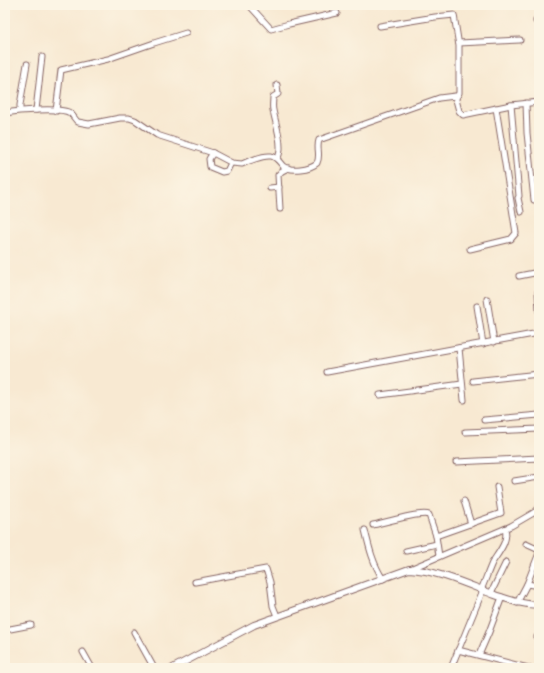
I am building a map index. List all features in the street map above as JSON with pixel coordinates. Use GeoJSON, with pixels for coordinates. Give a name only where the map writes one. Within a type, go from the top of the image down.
{"type":"FeatureCollection","features":[{"type":"Feature","properties":{"kind":"main road"},"geometry":{"type":"LineString","coordinates":[[173,668],[254,625],[409,569],[426,571],[517,603],[539,605]]}},
{"type":"Feature","properties":{"kind":"street"},"geometry":{"type":"LineString","coordinates":[[249,5],[272,29],[337,13]]}},
{"type":"Feature","properties":{"kind":"street"},"geometry":{"type":"LineString","coordinates":[[380,26],[435,16],[454,15],[459,43],[459,93],[456,98],[459,111],[463,115],[511,105],[539,102]]}},
{"type":"Feature","properties":{"kind":"street"},"geometry":{"type":"LineString","coordinates":[[56,111],[61,70],[108,59],[186,33]]}},
{"type":"Feature","properties":{"kind":"street"},"geometry":{"type":"LineString","coordinates":[[459,43],[520,40]]}},
{"type":"Feature","properties":{"kind":"street"},"geometry":{"type":"LineString","coordinates":[[36,110],[42,57]]}},
{"type":"Feature","properties":{"kind":"street"},"geometry":{"type":"LineString","coordinates":[[20,110],[27,64]]}},
{"type":"Feature","properties":{"kind":"street"},"geometry":{"type":"LineString","coordinates":[[277,85],[278,94],[273,97],[273,108],[279,142],[279,156],[277,159]]}},
{"type":"Feature","properties":{"kind":"street"},"geometry":{"type":"LineString","coordinates":[[280,209],[278,175],[288,168],[304,168],[315,165],[319,156],[318,142],[322,139],[439,98],[453,96],[456,98]]}},
{"type":"Feature","properties":{"kind":"street"},"geometry":{"type":"LineString","coordinates":[[526,103],[527,133],[534,200]]}},
{"type":"Feature","properties":{"kind":"street"},"geometry":{"type":"LineString","coordinates":[[511,105],[519,196],[521,199],[522,210]]}},
{"type":"Feature","properties":{"kind":"street"},"geometry":{"type":"LineString","coordinates":[[470,249],[511,239],[516,233],[496,108]]}},
{"type":"Feature","properties":{"kind":"street"},"geometry":{"type":"LineString","coordinates":[[5,113],[20,110],[56,111],[70,113],[78,122],[85,124],[129,118],[135,120],[157,135],[213,153],[231,163],[246,163],[266,156],[277,159],[288,168]]}},
{"type":"Feature","properties":{"kind":"street"},"geometry":{"type":"LineString","coordinates":[[213,153],[209,159],[210,167],[222,172],[227,171],[231,163]]}},
{"type":"Feature","properties":{"kind":"street"},"geometry":{"type":"LineString","coordinates":[[270,188],[279,187]]}},
{"type":"Feature","properties":{"kind":"street"},"geometry":{"type":"LineString","coordinates":[[518,276],[539,272]]}},
{"type":"Feature","properties":{"kind":"street"},"geometry":{"type":"LineString","coordinates":[[538,292],[539,311]]}},
{"type":"Feature","properties":{"kind":"street"},"geometry":{"type":"LineString","coordinates":[[487,299],[494,342]]}},
{"type":"Feature","properties":{"kind":"street"},"geometry":{"type":"LineString","coordinates":[[477,306],[483,344]]}},
{"type":"Feature","properties":{"kind":"street"},"geometry":{"type":"LineString","coordinates":[[327,372],[539,333]]}},
{"type":"Feature","properties":{"kind":"street"},"geometry":{"type":"LineString","coordinates":[[459,348],[464,400]]}},
{"type":"Feature","properties":{"kind":"street"},"geometry":{"type":"LineString","coordinates":[[473,381],[539,374]]}},
{"type":"Feature","properties":{"kind":"street"},"geometry":{"type":"LineString","coordinates":[[380,395],[462,384]]}},
{"type":"Feature","properties":{"kind":"street"},"geometry":{"type":"LineString","coordinates":[[484,420],[539,415]]}},
{"type":"Feature","properties":{"kind":"street"},"geometry":{"type":"LineString","coordinates":[[465,432],[539,429]]}},
{"type":"Feature","properties":{"kind":"street"},"geometry":{"type":"LineString","coordinates":[[456,462],[539,458]]}},
{"type":"Feature","properties":{"kind":"street"},"geometry":{"type":"LineString","coordinates":[[514,481],[539,477]]}},
{"type":"Feature","properties":{"kind":"street"},"geometry":{"type":"LineString","coordinates":[[436,536],[500,513],[497,487]]}},
{"type":"Feature","properties":{"kind":"street"},"geometry":{"type":"LineString","coordinates":[[464,502],[470,524]]}},
{"type":"Feature","properties":{"kind":"street"},"geometry":{"type":"LineString","coordinates":[[409,569],[505,529],[535,512],[539,508]]}},
{"type":"Feature","properties":{"kind":"street"},"geometry":{"type":"LineString","coordinates":[[373,525],[425,513],[429,515],[436,536],[439,556]]}},
{"type":"Feature","properties":{"kind":"street"},"geometry":{"type":"LineString","coordinates":[[451,668],[492,563],[503,544],[506,535],[505,529]]}},
{"type":"Feature","properties":{"kind":"street"},"geometry":{"type":"LineString","coordinates":[[365,530],[376,567],[384,579]]}},
{"type":"Feature","properties":{"kind":"street"},"geometry":{"type":"LineString","coordinates":[[406,551],[437,544]]}},
{"type":"Feature","properties":{"kind":"street"},"geometry":{"type":"LineString","coordinates":[[526,544],[539,550]]}},
{"type":"Feature","properties":{"kind":"street"},"geometry":{"type":"LineString","coordinates":[[517,603],[527,584],[539,554]]}},
{"type":"Feature","properties":{"kind":"street"},"geometry":{"type":"LineString","coordinates":[[491,593],[506,562]]}},
{"type":"Feature","properties":{"kind":"street"},"geometry":{"type":"LineString","coordinates":[[195,582],[266,569],[270,582],[273,606],[277,616]]}},
{"type":"Feature","properties":{"kind":"street"},"geometry":{"type":"LineString","coordinates":[[527,584],[539,586]]}},
{"type":"Feature","properties":{"kind":"street"},"geometry":{"type":"LineString","coordinates":[[479,655],[502,597]]}},
{"type":"Feature","properties":{"kind":"street"},"geometry":{"type":"LineString","coordinates":[[5,630],[30,625]]}},
{"type":"Feature","properties":{"kind":"street"},"geometry":{"type":"LineString","coordinates":[[134,632],[154,668]]}},
{"type":"Feature","properties":{"kind":"street"},"geometry":{"type":"LineString","coordinates":[[458,650],[526,668]]}},
{"type":"Feature","properties":{"kind":"street"},"geometry":{"type":"LineString","coordinates":[[84,652],[92,668]]}}]}
